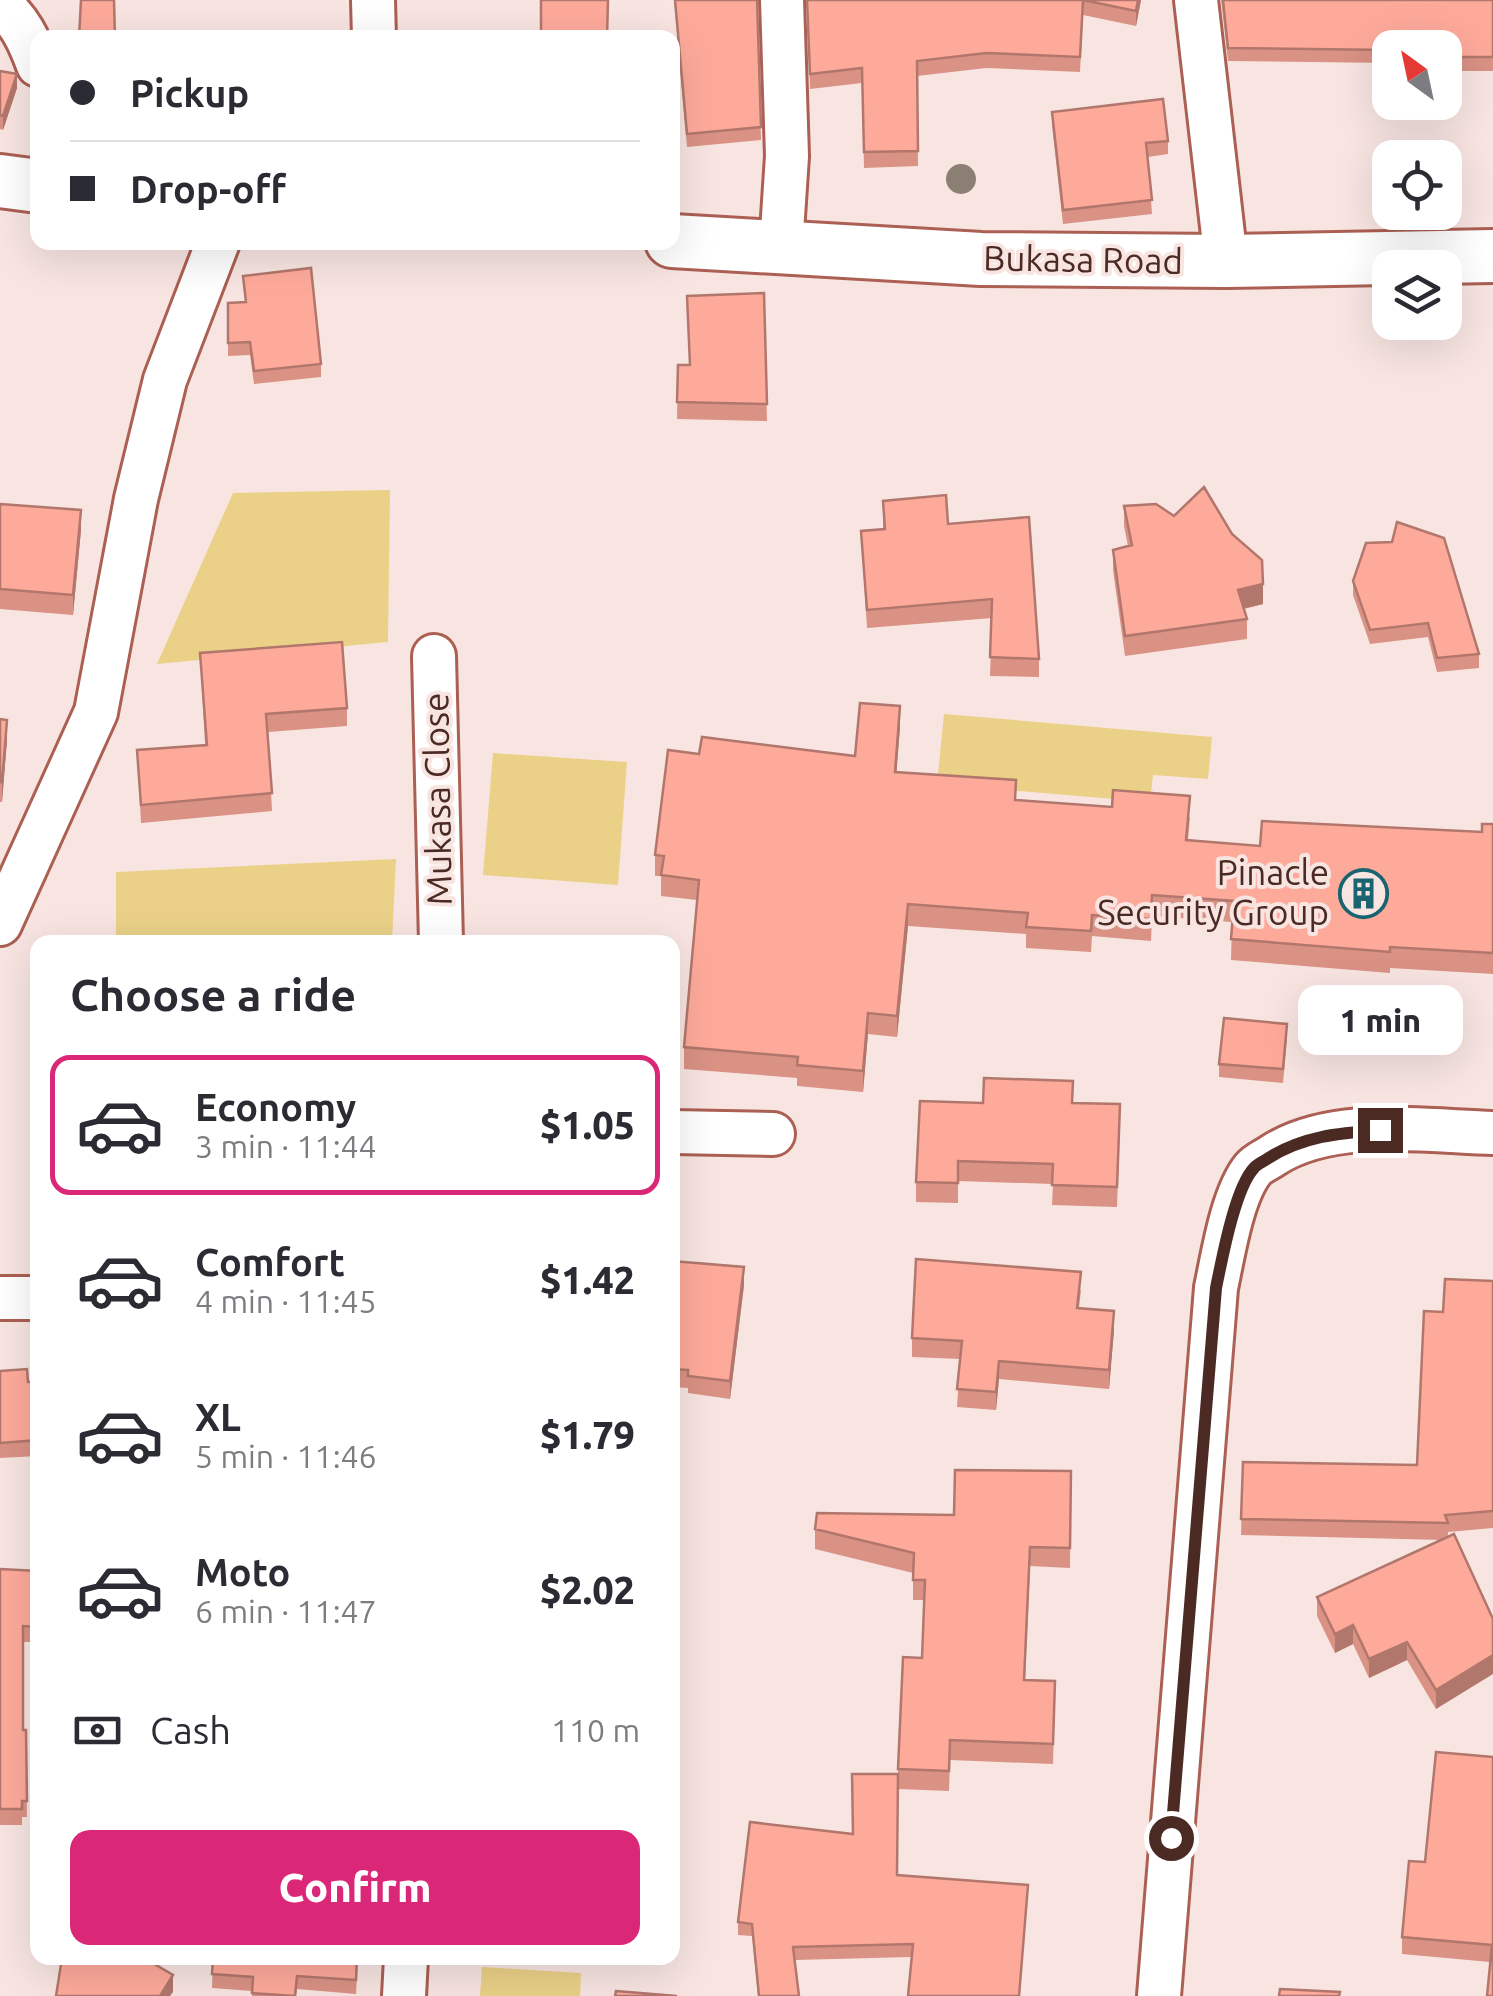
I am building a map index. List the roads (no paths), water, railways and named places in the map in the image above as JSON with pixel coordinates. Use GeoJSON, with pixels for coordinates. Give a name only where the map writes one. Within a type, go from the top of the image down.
{"type":"FeatureCollection","features":[{"type":"Feature","properties":{"kind":"street"},"geometry":{"type":"LineString","coordinates":[[373,0],[374,30]]}},
{"type":"Feature","properties":{"kind":"street"},"geometry":{"type":"LineString","coordinates":[[781,247],[788,156],[782,0]]}},
{"type":"Feature","properties":{"kind":"street"},"geometry":{"type":"LineString","coordinates":[[1196,0],[1226,261]]}},
{"type":"Feature","properties":{"kind":"street"},"geometry":{"type":"LineString","coordinates":[[0,4],[18,20],[30,44]]}},
{"type":"Feature","properties":{"kind":"street"},"geometry":{"type":"LineString","coordinates":[[0,181],[30,185]]}},
{"type":"Feature","properties":{"kind":"street","name":"Bukasa Road"},"geometry":{"type":"LineString","coordinates":[[680,241],[981,260],[1493,256]]}},
{"type":"Feature","properties":{"kind":"street"},"geometry":{"type":"LineString","coordinates":[[0,924],[96,712],[136,500],[164,380],[215,250]]}},
{"type":"Feature","properties":{"kind":"street","name":"Mukasa Close"},"geometry":{"type":"LineString","coordinates":[[434,656],[441,935]]}},
{"type":"Feature","properties":{"kind":"street"},"geometry":{"type":"LineString","coordinates":[[1159,1996],[1216,1288],[1239,1196],[1254,1168],[1282,1149],[1328,1134],[1380,1130],[1493,1133]]}},
{"type":"Feature","properties":{"kind":"street"},"geometry":{"type":"LineString","coordinates":[[680,1132],[773,1134]]}},
{"type":"Feature","properties":{"kind":"street"},"geometry":{"type":"LineString","coordinates":[[0,1298],[30,1298]]}},
{"type":"Feature","properties":{"kind":"street"},"geometry":{"type":"LineString","coordinates":[[404,1996],[406,1965]]}},
{"type":"Feature","properties":{"kind":"place","name":"Pinacle Security Group"},"geometry":{"type":"Point","coordinates":[1364,893]}}]}
